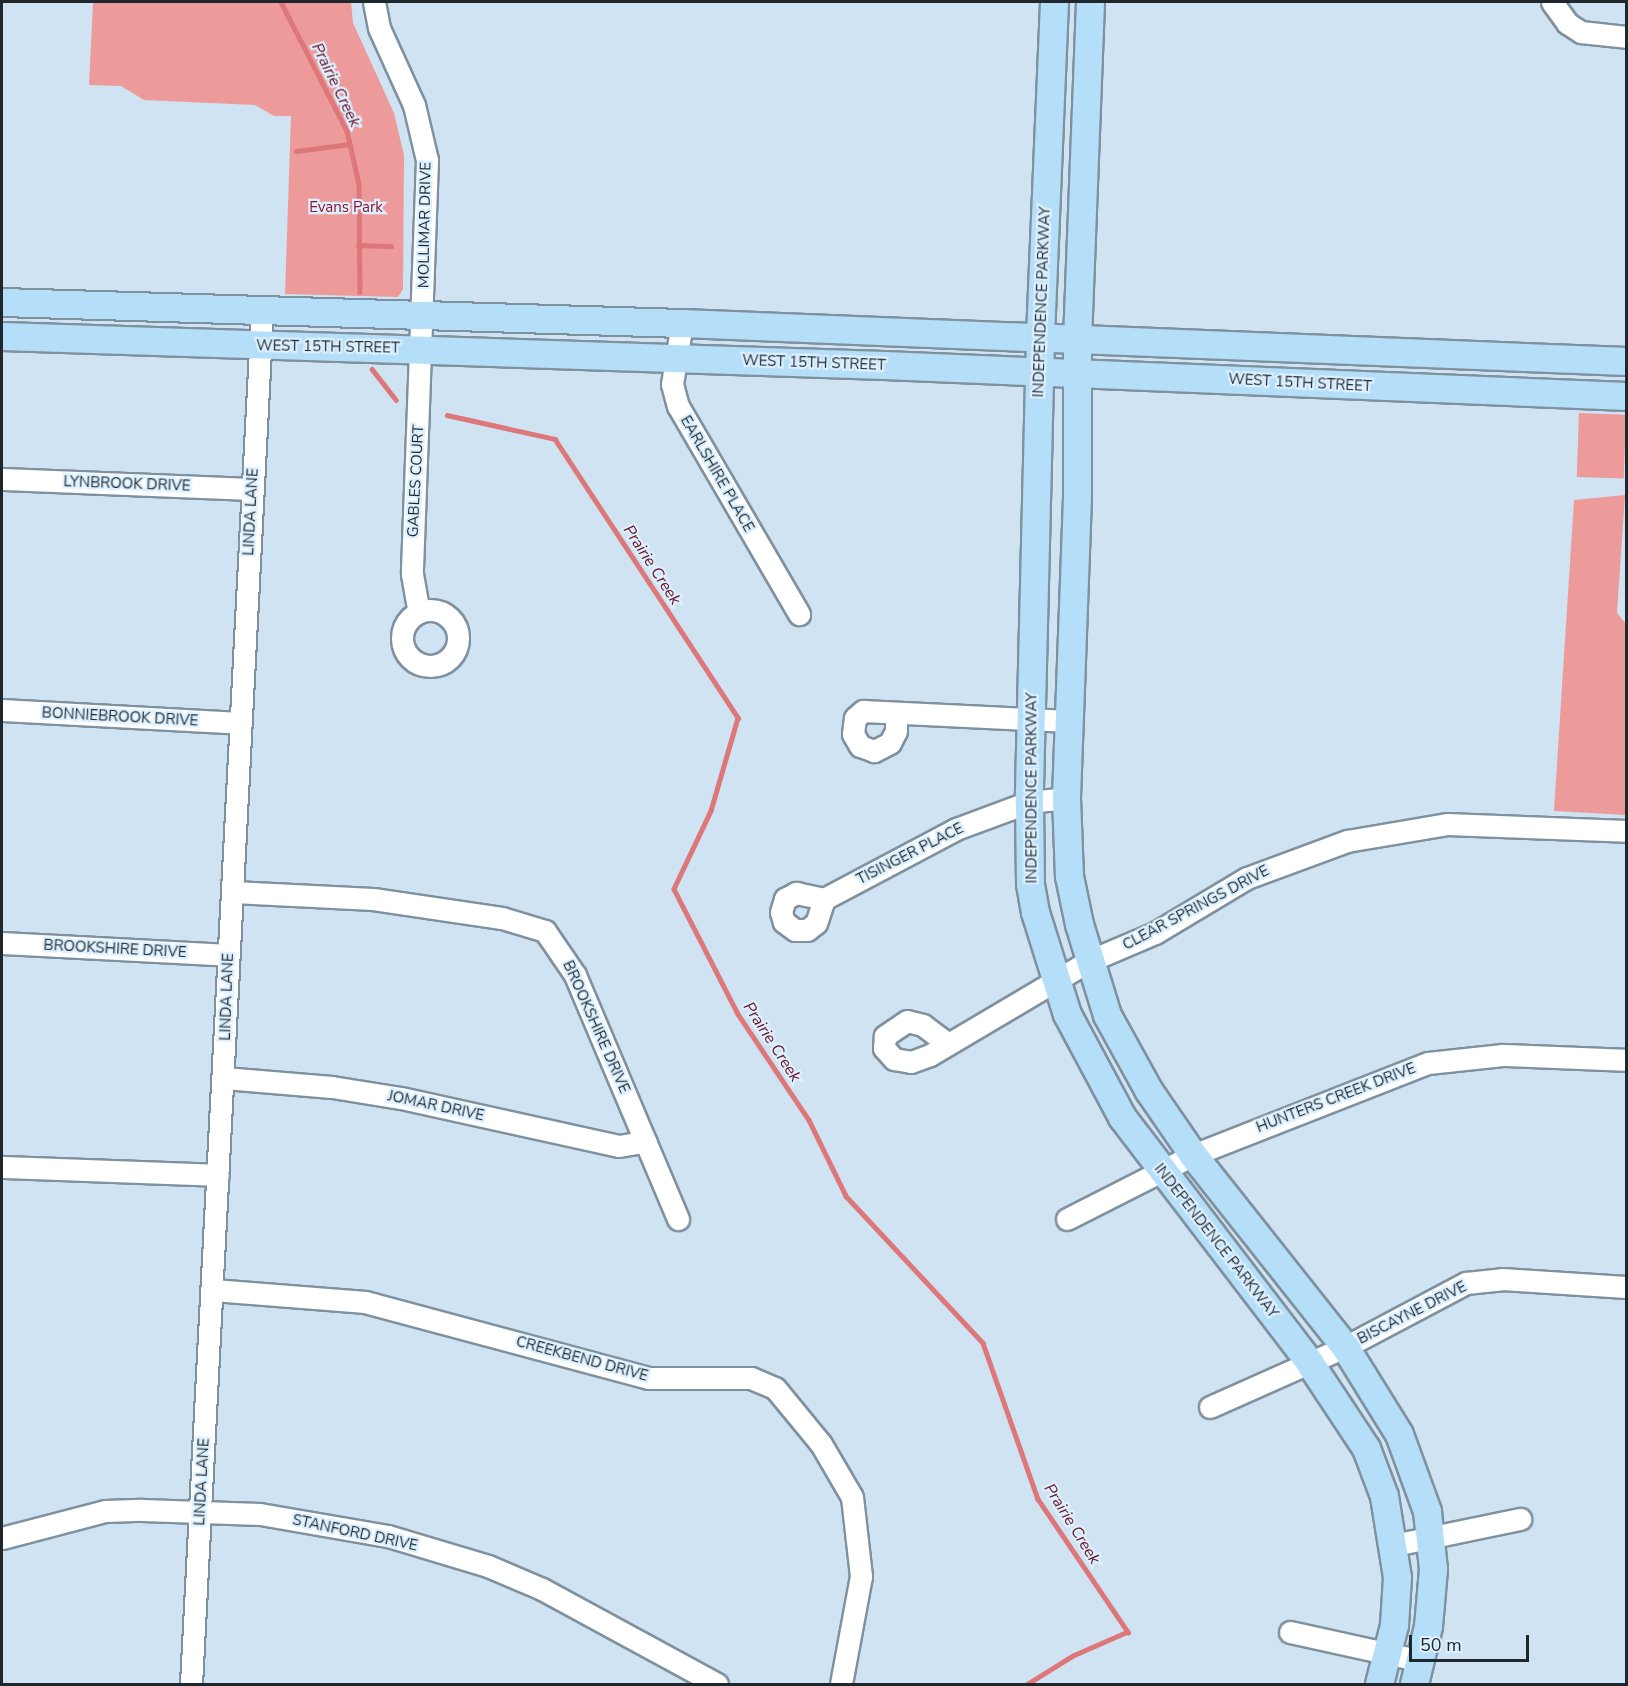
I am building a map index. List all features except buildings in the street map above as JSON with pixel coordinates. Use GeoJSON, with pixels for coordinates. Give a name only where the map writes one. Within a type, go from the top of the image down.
{"type":"FeatureCollection","features":[{"type":"Feature","properties":{"kind":"main road","name":"INDEPENDENCE PARKWAY"},"geometry":{"type":"LineString","coordinates":[[1054,2],[1039,373],[1029,802],[1030,884],[1041,936],[1081,1045],[1122,1117],[1309,1362],[1366,1448],[1383,1496],[1394,1545],[1396,1604],[1388,1654],[1379,1684]]}},
{"type":"Feature","properties":{"kind":"main road"},"geometry":{"type":"LineString","coordinates":[[1090,2],[1077,341],[1073,621],[1066,798],[1069,876],[1089,961],[1107,1015],[1149,1091],[1193,1155],[1345,1347],[1400,1434],[1426,1510],[1430,1539],[1432,1598],[1418,1673]]}},
{"type":"Feature","properties":{"kind":"main road"},"geometry":{"type":"LineString","coordinates":[[1048,146],[1085,149]]}},
{"type":"Feature","properties":{"kind":"main road"},"geometry":{"type":"LineString","coordinates":[[2,302],[682,323],[1626,362]]}},
{"type":"Feature","properties":{"kind":"main road","name":"WEST 15TH STREET"},"geometry":{"type":"LineString","coordinates":[[2,336],[674,358],[1626,396]]}},
{"type":"Feature","properties":{"kind":"main road"},"geometry":{"type":"LineString","coordinates":[[1034,618],[1073,621]]}},
{"type":"Feature","properties":{"kind":"street","name":"MOLLIMAR DRIVE"},"geometry":{"type":"LineString","coordinates":[[374,2],[380,28],[414,105],[427,160],[422,349]]}},
{"type":"Feature","properties":{"kind":"street"},"geometry":{"type":"LineString","coordinates":[[1552,2],[1567,23],[1581,32],[1626,36]]}},
{"type":"Feature","properties":{"kind":"street","name":"LINDA LANE"},"geometry":{"type":"LineString","coordinates":[[191,1684],[214,1290],[239,723],[262,310]]}},
{"type":"Feature","properties":{"kind":"street","name":"EARLSHIRE PLACE"},"geometry":{"type":"LineString","coordinates":[[682,323],[674,358],[672,384],[678,406],[799,614]]}},
{"type":"Feature","properties":{"kind":"street","name":"GABLES COURT"},"geometry":{"type":"LineString","coordinates":[[419,612],[412,574],[422,349]]}},
{"type":"Feature","properties":{"kind":"street","name":"LYNBROOK DRIVE"},"geometry":{"type":"LineString","coordinates":[[2,479],[253,489]]}},
{"type":"Feature","properties":{"kind":"street","name":"BONNIEBROOK DRIVE"},"geometry":{"type":"LineString","coordinates":[[2,710],[239,723]]}},
{"type":"Feature","properties":{"kind":"street"},"geometry":{"type":"LineString","coordinates":[[896,714],[1069,721]]}},
{"type":"Feature","properties":{"kind":"street","name":"TISINGER PLACE"},"geometry":{"type":"LineString","coordinates":[[824,899],[928,842],[1029,802],[1066,798]]}},
{"type":"Feature","properties":{"kind":"street","name":"CLEAR SPRINGS DRIVE"},"geometry":{"type":"LineString","coordinates":[[948,1044],[1089,961],[1155,933],[1247,878],[1347,841],[1447,824],[1626,831]]}},
{"type":"Feature","properties":{"kind":"street","name":"BROOKSHIRE DRIVE"},"geometry":{"type":"LineString","coordinates":[[233,892],[373,899],[502,918],[545,931],[575,975],[678,1219]]}},
{"type":"Feature","properties":{"kind":"street","name":"BROOKSHIRE DRIVE"},"geometry":{"type":"LineString","coordinates":[[2,943],[228,955]]}},
{"type":"Feature","properties":{"kind":"street","name":"HUNTERS CREEK DRIVE"},"geometry":{"type":"LineString","coordinates":[[1067,1219],[1193,1155],[1428,1063],[1503,1055],[1626,1060]]}},
{"type":"Feature","properties":{"kind":"street","name":"JOMAR DRIVE"},"geometry":{"type":"LineString","coordinates":[[224,1078],[332,1087],[401,1098],[619,1146],[646,1141]]}},
{"type":"Feature","properties":{"kind":"street"},"geometry":{"type":"LineString","coordinates":[[2,1167],[218,1175]]}},
{"type":"Feature","properties":{"kind":"street","name":"BISCAYNE DRIVE"},"geometry":{"type":"LineString","coordinates":[[1210,1407],[1345,1347],[1466,1283],[1502,1279],[1626,1287]]}},
{"type":"Feature","properties":{"kind":"street","name":"CREEKBEND DRIVE"},"geometry":{"type":"LineString","coordinates":[[214,1290],[364,1302],[648,1378],[751,1378],[775,1388],[821,1444],[852,1497],[861,1576],[841,1684]]}},
{"type":"Feature","properties":{"kind":"street","name":"STANFORD DRIVE"},"geometry":{"type":"LineString","coordinates":[[2,1538],[105,1511],[260,1514],[388,1536],[488,1566],[542,1589],[717,1684]]}},
{"type":"Feature","properties":{"kind":"street"},"geometry":{"type":"LineString","coordinates":[[1394,1545],[1520,1519]]}},
{"type":"Feature","properties":{"kind":"street"},"geometry":{"type":"LineString","coordinates":[[1290,1632],[1388,1654],[1418,1673]]}},
{"type":"Feature","properties":{"kind":"green space","name":"Evans Park"},"geometry":{"type":"Polygon","coordinates":[[[93,2],[351,2],[353,23],[394,113],[404,155],[403,289],[398,297],[285,294],[291,116],[274,116],[255,105],[144,100],[121,86],[89,85],[93,2]]]}},
{"type":"Feature","properties":{"kind":"green space"},"geometry":{"type":"Polygon","coordinates":[[[1579,413],[1626,415],[1624,479],[1577,477],[1579,413]]]}},
{"type":"Feature","properties":{"kind":"green space"},"geometry":{"type":"Polygon","coordinates":[[[1625,495],[1617,613],[1626,624],[1626,815],[1554,811],[1574,500],[1625,495]]]}},
{"type":"Feature","properties":{"kind":"waterway","name":"Prairie Creek"},"geometry":{"type":"LineString","coordinates":[[281,2],[347,131],[359,184],[360,292]]}},
{"type":"Feature","properties":{"kind":"waterway"},"geometry":{"type":"LineString","coordinates":[[296,151],[350,144]]}},
{"type":"Feature","properties":{"kind":"waterway"},"geometry":{"type":"LineString","coordinates":[[358,245],[391,246]]}},
{"type":"Feature","properties":{"kind":"waterway","name":"Prairie Creek"},"geometry":{"type":"LineString","coordinates":[[372,369],[396,400]]}},
{"type":"Feature","properties":{"kind":"waterway","name":"Prairie Creek"},"geometry":{"type":"LineString","coordinates":[[447,415],[555,439],[738,718],[711,811],[674,889],[738,1014],[809,1120],[846,1196],[983,1343],[1038,1499],[1128,1632],[1073,1656],[1028,1684]]}}]}
